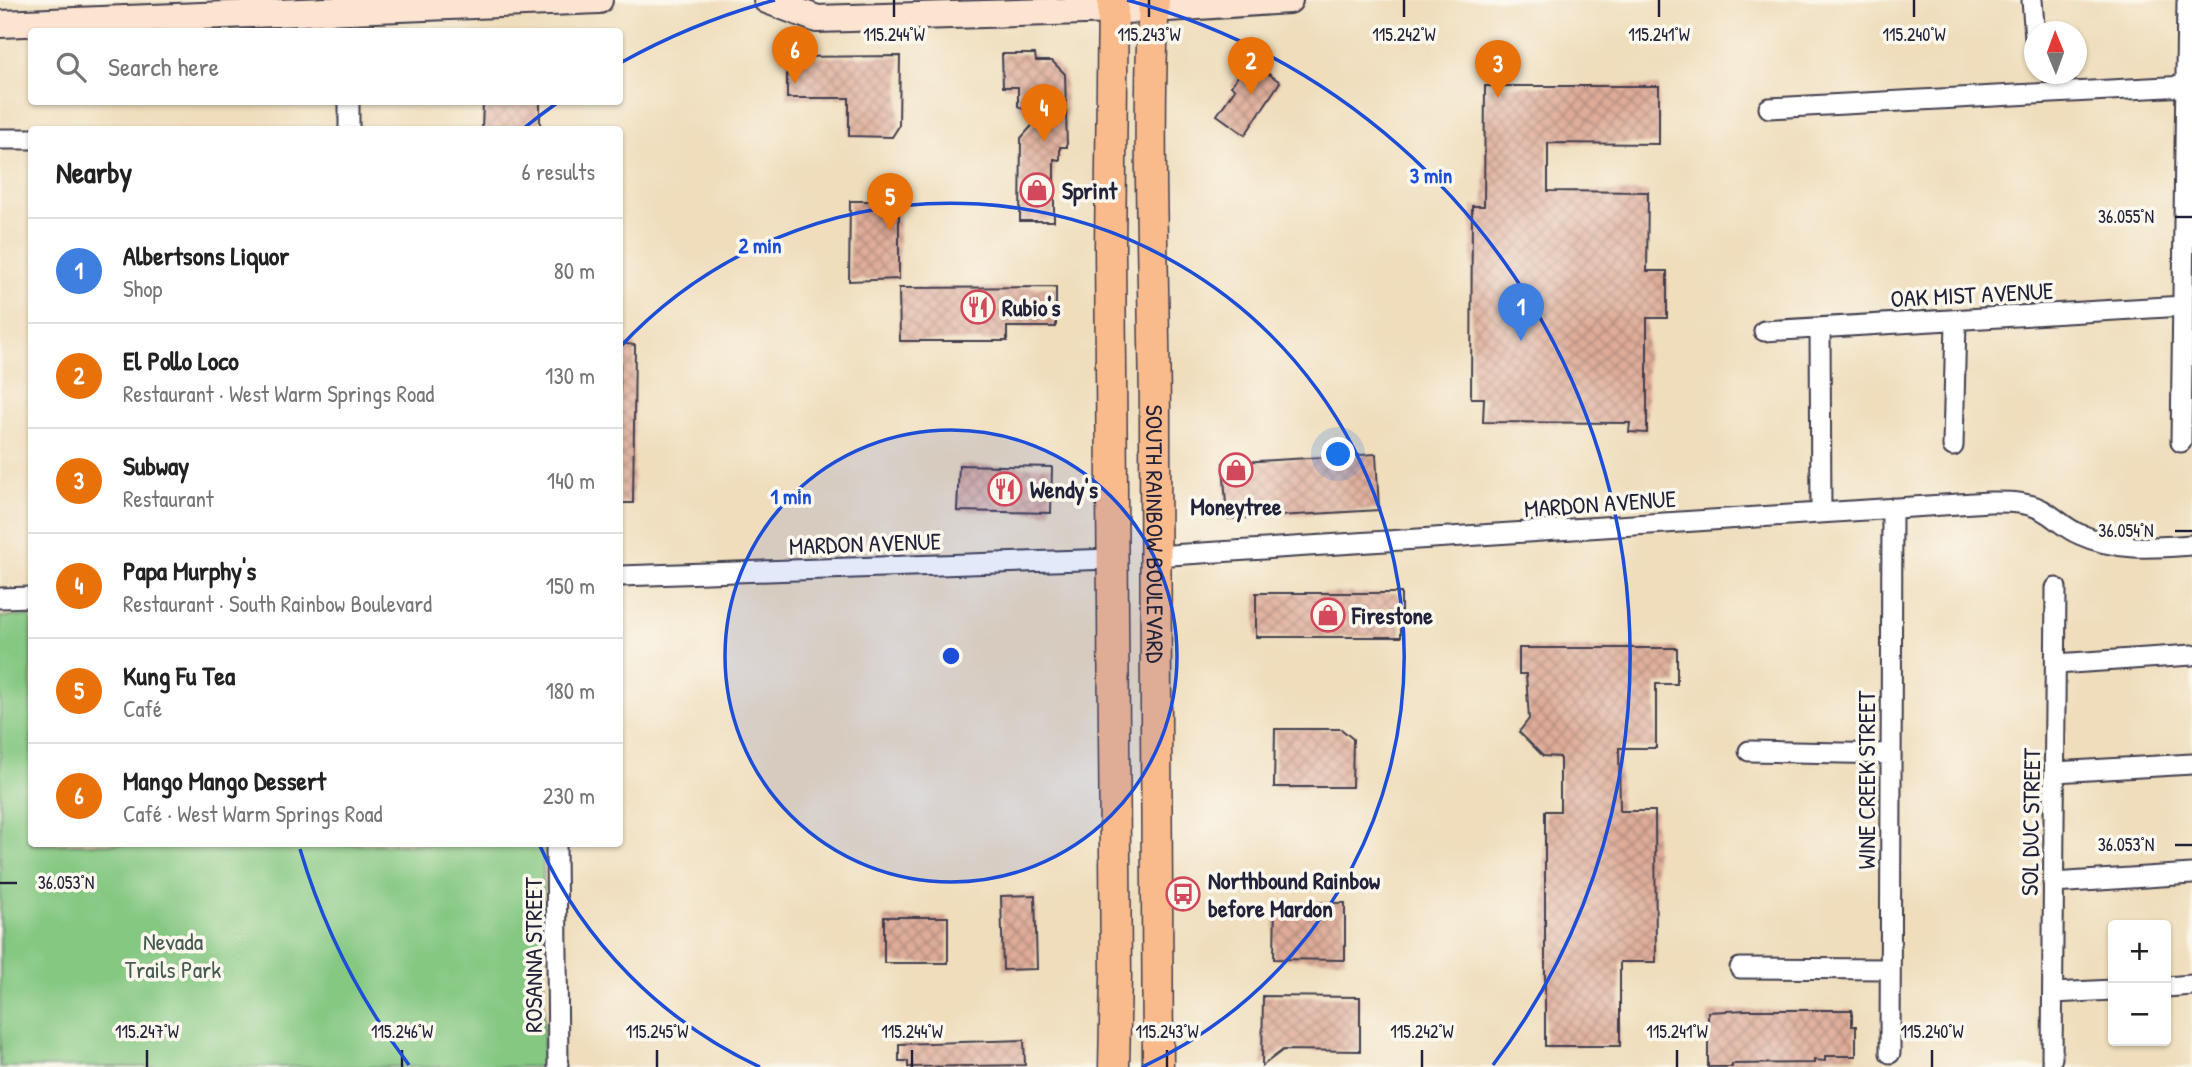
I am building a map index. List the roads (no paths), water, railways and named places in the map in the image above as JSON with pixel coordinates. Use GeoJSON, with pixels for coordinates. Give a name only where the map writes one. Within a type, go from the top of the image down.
{"type":"FeatureCollection","features":[{"type":"Feature","properties":{"kind":"main road"},"geometry":{"type":"LineString","coordinates":[[0,24],[599,0]]}},
{"type":"Feature","properties":{"kind":"main road"},"geometry":{"type":"LineString","coordinates":[[767,0],[817,19],[1289,0]]}},
{"type":"Feature","properties":{"kind":"main road","name":"SOUTH RAINBOW BOULEVARD"},"geometry":{"type":"LineString","coordinates":[[1113,5],[1110,235],[1116,975],[1114,1067]]}},
{"type":"Feature","properties":{"kind":"main road","name":"SOUTH RAINBOW BOULEVARD"},"geometry":{"type":"LineString","coordinates":[[1154,5],[1150,205],[1155,426],[1154,742],[1158,1067]]}},
{"type":"Feature","properties":{"kind":"main road"},"geometry":{"type":"LineString","coordinates":[[1112,381],[1127,441],[1133,522],[1142,543],[1154,556]]}},
{"type":"Feature","properties":{"kind":"main road"},"geometry":{"type":"LineString","coordinates":[[1112,559],[1133,595],[1134,654],[1154,742]]}},
{"type":"Feature","properties":{"kind":"main road"},"geometry":{"type":"LineString","coordinates":[[1116,975],[1131,1024],[1134,1067]]}},
{"type":"Feature","properties":{"kind":"street"},"geometry":{"type":"LineString","coordinates":[[2032,0],[2034,21]]}},
{"type":"Feature","properties":{"kind":"street"},"geometry":{"type":"LineString","coordinates":[[2181,442],[2187,0]]}},
{"type":"Feature","properties":{"kind":"street"},"geometry":{"type":"LineString","coordinates":[[2038,84],[2038,93]]}},
{"type":"Feature","properties":{"kind":"street"},"geometry":{"type":"LineString","coordinates":[[1769,108],[2186,86]]}},
{"type":"Feature","properties":{"kind":"street"},"geometry":{"type":"LineString","coordinates":[[349,105],[349,126]]}},
{"type":"Feature","properties":{"kind":"street"},"geometry":{"type":"LineString","coordinates":[[0,139],[28,139]]}},
{"type":"Feature","properties":{"kind":"street","name":"OAK MIST AVENUE"},"geometry":{"type":"LineString","coordinates":[[1764,331],[2183,306]]}},
{"type":"Feature","properties":{"kind":"street"},"geometry":{"type":"LineString","coordinates":[[1952,446],[1956,320]]}},
{"type":"Feature","properties":{"kind":"street"},"geometry":{"type":"LineString","coordinates":[[1820,328],[1821,512]]}},
{"type":"Feature","properties":{"kind":"street","name":"MARDON AVENUE"},"geometry":{"type":"LineString","coordinates":[[1154,556],[1821,512],[2015,502],[2036,507],[2078,534],[2104,543],[2142,548],[2192,545]]}},
{"type":"Feature","properties":{"kind":"street","name":"WINE CREEK STREET"},"geometry":{"type":"LineString","coordinates":[[1890,1053],[1892,508]]}},
{"type":"Feature","properties":{"kind":"street","name":"MARDON AVENUE"},"geometry":{"type":"LineString","coordinates":[[623,576],[1112,559]]}},
{"type":"Feature","properties":{"kind":"street","name":"SOL DUC STREET"},"geometry":{"type":"LineString","coordinates":[[2052,1058],[2056,588]]}},
{"type":"Feature","properties":{"kind":"street"},"geometry":{"type":"LineString","coordinates":[[0,598],[28,597]]}},
{"type":"Feature","properties":{"kind":"street"},"geometry":{"type":"LineString","coordinates":[[2056,664],[2192,655]]}},
{"type":"Feature","properties":{"kind":"street"},"geometry":{"type":"LineString","coordinates":[[1749,751],[1891,754]]}},
{"type":"Feature","properties":{"kind":"street"},"geometry":{"type":"LineString","coordinates":[[2054,772],[2192,764]]}},
{"type":"Feature","properties":{"kind":"street","name":"ROSANNA STREET"},"geometry":{"type":"LineString","coordinates":[[556,847],[558,1067]]}},
{"type":"Feature","properties":{"kind":"street"},"geometry":{"type":"LineString","coordinates":[[2053,883],[2192,874]]}},
{"type":"Feature","properties":{"kind":"street"},"geometry":{"type":"LineString","coordinates":[[1740,968],[1890,969]]}},
{"type":"Feature","properties":{"kind":"street"},"geometry":{"type":"LineString","coordinates":[[2171,987],[2192,985]]}},
{"type":"Feature","properties":{"kind":"street"},"geometry":{"type":"LineString","coordinates":[[2053,993],[2108,990]]}},
{"type":"Feature","properties":{"kind":"place","name":"Mango Mango Dessert"},"geometry":{"type":"Point","coordinates":[795,84]}},
{"type":"Feature","properties":{"kind":"place","name":"El Pollo Loco"},"geometry":{"type":"Point","coordinates":[1251,95]}},
{"type":"Feature","properties":{"kind":"place","name":"Subway"},"geometry":{"type":"Point","coordinates":[1498,98]}},
{"type":"Feature","properties":{"kind":"place","name":"Papa Murphy's"},"geometry":{"type":"Point","coordinates":[1044,142]}},
{"type":"Feature","properties":{"kind":"place","name":"Sprint"},"geometry":{"type":"Point","coordinates":[1037,190]}},
{"type":"Feature","properties":{"kind":"place","name":"Kung Fu Tea"},"geometry":{"type":"Point","coordinates":[890,231]}},
{"type":"Feature","properties":{"kind":"place","name":"Rubio's"},"geometry":{"type":"Point","coordinates":[978,307]}},
{"type":"Feature","properties":{"kind":"place","name":"Albertsons Liquor"},"geometry":{"type":"Point","coordinates":[1521,341]}},
{"type":"Feature","properties":{"kind":"place","name":"Moneytree"},"geometry":{"type":"Point","coordinates":[1236,470]}},
{"type":"Feature","properties":{"kind":"place","name":"Wendy's"},"geometry":{"type":"Point","coordinates":[1005,489]}},
{"type":"Feature","properties":{"kind":"place","name":"Firestone"},"geometry":{"type":"Point","coordinates":[1328,615]}},
{"type":"Feature","properties":{"kind":"place","name":"Northbound Rainbow before Mardon"},"geometry":{"type":"Point","coordinates":[1183,894]}},
{"type":"Feature","properties":{"kind":"park label","name":"Nevada Trails Park"},"geometry":{"type":"Point","coordinates":[173,955]}}]}
